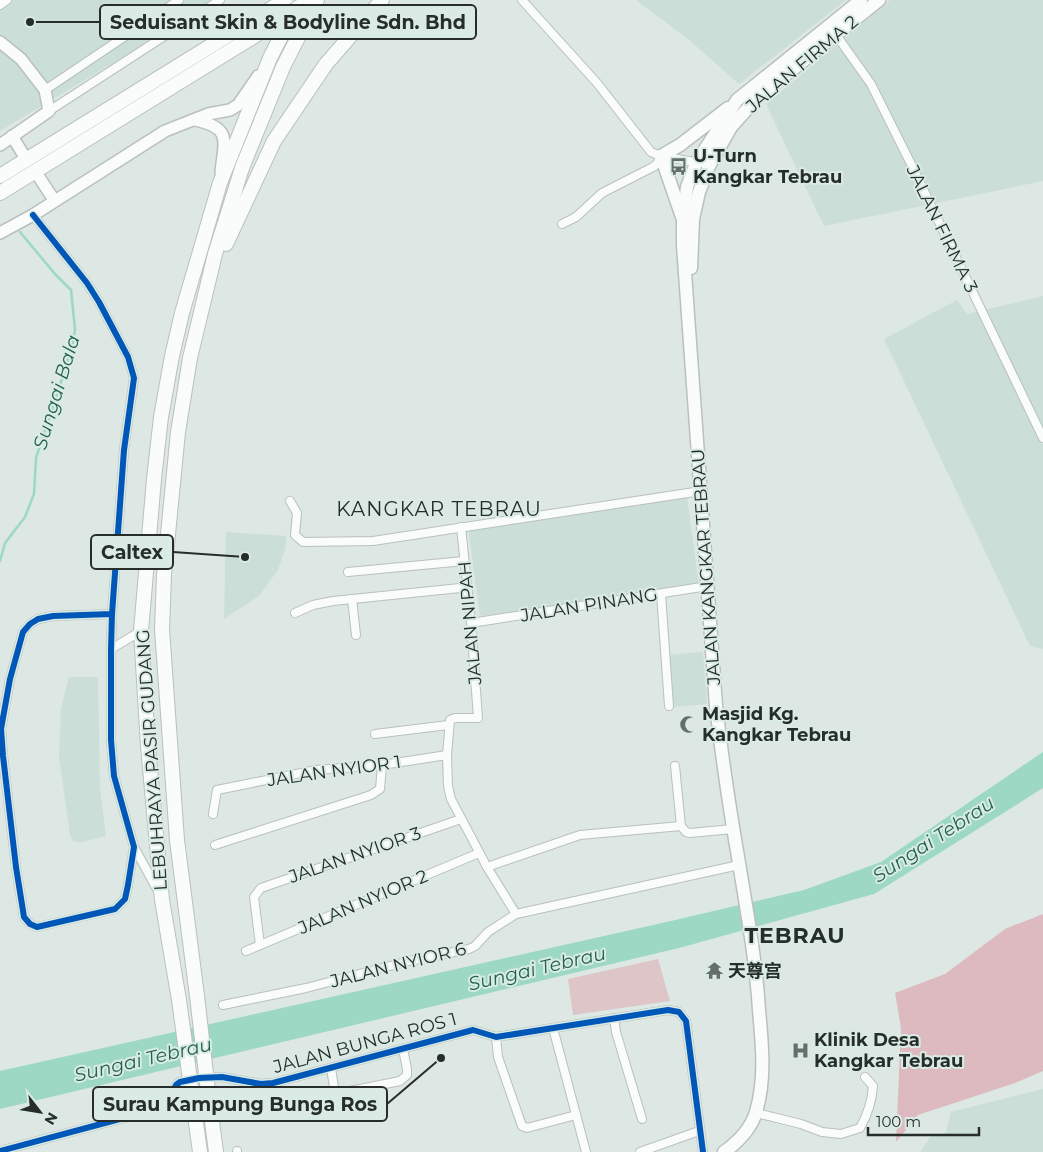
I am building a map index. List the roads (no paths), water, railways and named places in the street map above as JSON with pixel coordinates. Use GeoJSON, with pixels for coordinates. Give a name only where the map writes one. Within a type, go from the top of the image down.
{"type":"FeatureCollection","features":[{"type":"Feature","properties":{"kind":"highway"},"geometry":{"type":"LineString","coordinates":[[0,176],[285,0]]}},
{"type":"Feature","properties":{"kind":"highway","name":"LEBUHRAYA PASIR GUDANG"},"geometry":{"type":"LineString","coordinates":[[200,1152],[179,1000],[162,900],[148,746],[141,631],[154,479],[161,417],[172,356],[182,313],[220,183],[270,58],[300,0]]}},
{"type":"Feature","properties":{"kind":"highway"},"geometry":{"type":"LineString","coordinates":[[0,193],[310,0]]}},
{"type":"Feature","properties":{"kind":"highway","name":"LEBUHRAYA PASIR GUDANG"},"geometry":{"type":"LineString","coordinates":[[216,1152],[177,840],[162,629],[164,575],[182,400],[210,274],[242,168],[283,68],[317,0]]}},
{"type":"Feature","properties":{"kind":"highway"},"geometry":{"type":"LineString","coordinates":[[210,274],[218,261],[274,141],[326,64],[382,0]]}},
{"type":"Feature","properties":{"kind":"main road","name":"JALAN FIRMA 2"},"geometry":{"type":"LineString","coordinates":[[689,326],[693,219],[699,192],[702,164],[757,98],[833,30],[861,0]]}},
{"type":"Feature","properties":{"kind":"main road","name":"JALAN FIRMA 2"},"geometry":{"type":"LineString","coordinates":[[689,326],[683,245],[683,220],[688,187],[738,100],[833,30],[879,0]]}},
{"type":"Feature","properties":{"kind":"main road"},"geometry":{"type":"LineString","coordinates":[[683,220],[661,156],[680,145],[738,100]]}},
{"type":"Feature","properties":{"kind":"main road","name":"JALAN KANGKAR TEBRAU"},"geometry":{"type":"LineString","coordinates":[[689,326],[721,758],[745,896],[763,1049],[762,1088],[756,1113],[750,1126],[739,1140],[724,1152]]}},
{"type":"Feature","properties":{"kind":"street"},"geometry":{"type":"LineString","coordinates":[[0,5],[7,0]]}},
{"type":"Feature","properties":{"kind":"street"},"geometry":{"type":"LineString","coordinates":[[45,90],[178,0]]}},
{"type":"Feature","properties":{"kind":"street"},"geometry":{"type":"LineString","coordinates":[[0,144],[220,0]]}},
{"type":"Feature","properties":{"kind":"street"},"geometry":{"type":"LineString","coordinates":[[522,0],[591,76],[651,152],[661,156],[702,164]]}},
{"type":"Feature","properties":{"kind":"street","name":"JALAN FIRMA 3"},"geometry":{"type":"LineString","coordinates":[[833,30],[871,84],[1043,438]]}},
{"type":"Feature","properties":{"kind":"street"},"geometry":{"type":"LineString","coordinates":[[0,42],[21,59],[45,90],[49,111]]}},
{"type":"Feature","properties":{"kind":"street"},"geometry":{"type":"LineString","coordinates":[[0,233],[33,215],[164,131],[208,114],[230,110],[238,105],[270,58]]}},
{"type":"Feature","properties":{"kind":"street"},"geometry":{"type":"LineString","coordinates":[[193,120],[215,125],[221,131],[224,138],[220,183]]}},
{"type":"Feature","properties":{"kind":"street"},"geometry":{"type":"LineString","coordinates":[[12,136],[23,154]]}},
{"type":"Feature","properties":{"kind":"street"},"geometry":{"type":"LineString","coordinates":[[562,224],[576,217],[602,193],[653,167],[661,156]]}},
{"type":"Feature","properties":{"kind":"street"},"geometry":{"type":"LineString","coordinates":[[40,177],[54,200]]}},
{"type":"Feature","properties":{"kind":"street"},"geometry":{"type":"LineString","coordinates":[[33,215],[87,283],[99,302],[128,357],[134,378],[124,450],[112,614],[111,740],[114,776],[134,847],[162,900]]}},
{"type":"Feature","properties":{"kind":"street"},"geometry":{"type":"LineString","coordinates":[[290,500],[297,513],[295,535],[303,542],[373,541],[701,491]]}},
{"type":"Feature","properties":{"kind":"street","name":"JALAN NIPAH"},"geometry":{"type":"LineString","coordinates":[[448,725],[453,718],[478,718],[461,528]]}},
{"type":"Feature","properties":{"kind":"street"},"geometry":{"type":"LineString","coordinates":[[348,572],[464,561]]}},
{"type":"Feature","properties":{"kind":"street","name":"JALAN PINANG"},"geometry":{"type":"LineString","coordinates":[[471,623],[708,586]]}},
{"type":"Feature","properties":{"kind":"street"},"geometry":{"type":"LineString","coordinates":[[295,613],[313,605],[352,599],[460,588],[467,591]]}},
{"type":"Feature","properties":{"kind":"street"},"geometry":{"type":"LineString","coordinates":[[660,594],[669,706]]}},
{"type":"Feature","properties":{"kind":"street"},"geometry":{"type":"LineString","coordinates":[[352,599],[356,635]]}},
{"type":"Feature","properties":{"kind":"street"},"geometry":{"type":"LineString","coordinates":[[112,614],[52,616],[38,619],[30,624],[23,632],[4,692],[1,729],[15,862],[24,918],[36,927],[115,909],[124,899],[134,847]]}},
{"type":"Feature","properties":{"kind":"street"},"geometry":{"type":"LineString","coordinates":[[111,649],[141,631]]}},
{"type":"Feature","properties":{"kind":"street"},"geometry":{"type":"LineString","coordinates":[[375,734],[448,725],[449,792],[487,867],[516,914]]}},
{"type":"Feature","properties":{"kind":"street","name":"JALAN NYIOR 1"},"geometry":{"type":"LineString","coordinates":[[213,814],[217,790],[316,770],[382,765],[447,755]]}},
{"type":"Feature","properties":{"kind":"street"},"geometry":{"type":"LineString","coordinates":[[215,845],[371,795],[380,789],[382,765]]}},
{"type":"Feature","properties":{"kind":"street"},"geometry":{"type":"LineString","coordinates":[[675,766],[684,829]]}},
{"type":"Feature","properties":{"kind":"street","name":"JALAN NYIOR 3"},"geometry":{"type":"LineString","coordinates":[[260,945],[254,897],[260,888],[461,819]]}},
{"type":"Feature","properties":{"kind":"street"},"geometry":{"type":"LineString","coordinates":[[487,867],[580,835],[684,829],[690,833],[733,829]]}},
{"type":"Feature","properties":{"kind":"street","name":"JALAN NYIOR 2"},"geometry":{"type":"LineString","coordinates":[[246,951],[480,853]]}},
{"type":"Feature","properties":{"kind":"street","name":"JALAN NYIOR 6"},"geometry":{"type":"LineString","coordinates":[[222,1005],[306,988],[409,961],[469,949],[475,946],[488,932],[516,914],[739,865]]}},
{"type":"Feature","properties":{"kind":"street","name":"JALAN BUNGA ROS 1"},"geometry":{"type":"LineString","coordinates":[[0,1151],[146,1112],[166,1104],[176,1085],[189,1080],[222,1077],[261,1084],[331,1068],[473,1030],[496,1036],[668,1010],[679,1012],[683,1016],[687,1027],[703,1152]]}},
{"type":"Feature","properties":{"kind":"street"},"geometry":{"type":"LineString","coordinates":[[614,1018],[616,1032],[642,1119]]}},
{"type":"Feature","properties":{"kind":"street"},"geometry":{"type":"LineString","coordinates":[[553,1028],[586,1152]]}},
{"type":"Feature","properties":{"kind":"street"},"geometry":{"type":"LineString","coordinates":[[496,1036],[498,1057],[522,1126],[527,1128],[576,1115]]}},
{"type":"Feature","properties":{"kind":"street"},"geometry":{"type":"LineString","coordinates":[[331,1068],[336,1094],[400,1081],[407,1075],[403,1049]]}},
{"type":"Feature","properties":{"kind":"street"},"geometry":{"type":"LineString","coordinates":[[756,1113],[801,1124],[822,1132],[841,1134],[860,1128],[866,1118],[872,1100],[873,1086],[866,1077]]}},
{"type":"Feature","properties":{"kind":"street"},"geometry":{"type":"LineString","coordinates":[[640,1152],[699,1131]]}},
{"type":"Feature","properties":{"kind":"water","name":"Sungai Tebrau"},"geometry":{"type":"Polygon","coordinates":[[[1043,752],[1043,788],[874,894],[679,948],[0,1109],[0,1071],[804,890],[881,862],[1043,752]]]}},
{"type":"Feature","properties":{"kind":"waterway","name":"Sungai Bala"},"geometry":{"type":"LineString","coordinates":[[0,561],[5,543],[25,517],[34,494],[36,458],[72,348],[75,329],[71,290],[20,232]]}},
{"type":"Feature","properties":{"kind":"place","name":"Seduisant Skin & Bodyline Sdn. Bhd"},"geometry":{"type":"Point","coordinates":[30,22]}},
{"type":"Feature","properties":{"kind":"place","name":"U-Turn Kangkar Tebrau"},"geometry":{"type":"Point","coordinates":[679,166]}},
{"type":"Feature","properties":{"kind":"place","name":"Caltex"},"geometry":{"type":"Point","coordinates":[245,557]}},
{"type":"Feature","properties":{"kind":"place","name":"Masjid Kg. Kangkar Tebrau"},"geometry":{"type":"Point","coordinates":[688,724]}},
{"type":"Feature","properties":{"kind":"place","name":"天尊宫"},"geometry":{"type":"Point","coordinates":[714,971]}},
{"type":"Feature","properties":{"kind":"place","name":"Klinik Desa Kangkar Tebrau"},"geometry":{"type":"Point","coordinates":[800,1050]}},
{"type":"Feature","properties":{"kind":"place","name":"Surau Kampung Bunga Ros"},"geometry":{"type":"Point","coordinates":[441,1058]}},
{"type":"Feature","properties":{"kind":"district","name":"KANGKAR TEBRAU"},"geometry":{"type":"Point","coordinates":[439,509]}},
{"type":"Feature","properties":{"kind":"district","name":"TEBRAU"},"geometry":{"type":"Point","coordinates":[795,935]}}]}
